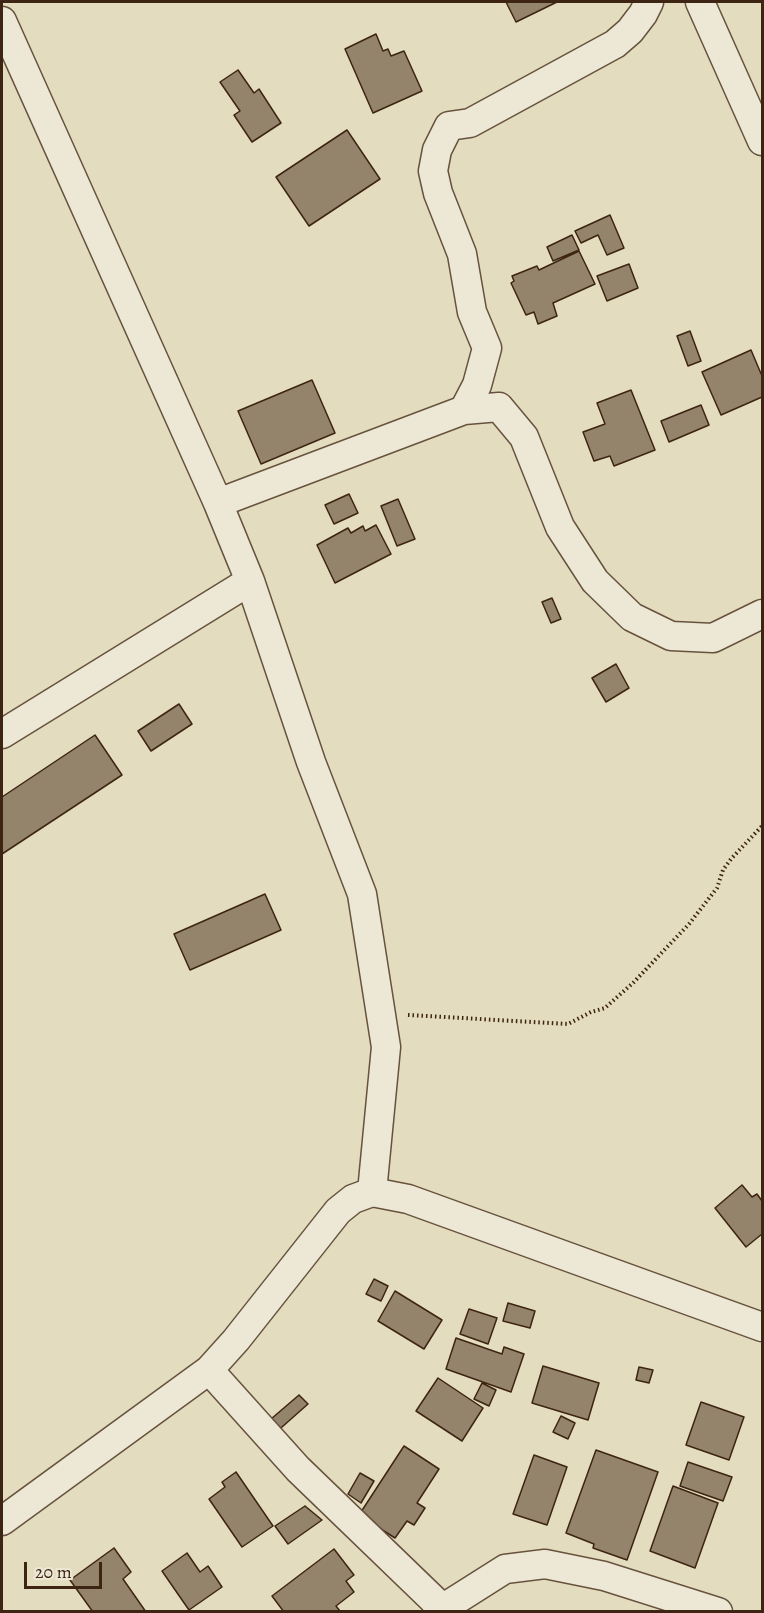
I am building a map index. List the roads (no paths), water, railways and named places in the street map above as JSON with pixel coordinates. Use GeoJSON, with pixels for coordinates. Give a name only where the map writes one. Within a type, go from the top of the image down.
{"type":"FeatureCollection","features":[{"type":"Feature","properties":{"kind":"street"},"geometry":{"type":"LineString","coordinates":[[464,410],[477,385],[487,348],[472,312],[462,254],[438,193],[433,171],[437,150],[449,126],[470,123],[615,44],[630,31],[649,2]]}},
{"type":"Feature","properties":{"kind":"street"},"geometry":{"type":"LineString","coordinates":[[700,2],[762,141]]}},
{"type":"Feature","properties":{"kind":"street"},"geometry":{"type":"LineString","coordinates":[[2,21],[218,503],[250,581],[311,762],[362,894],[386,1047],[372,1192]]}},
{"type":"Feature","properties":{"kind":"street"},"geometry":{"type":"LineString","coordinates":[[218,503],[464,410],[499,407],[524,437],[560,526],[595,581],[632,617],[671,636],[713,638],[762,614]]}},
{"type":"Feature","properties":{"kind":"street"},"geometry":{"type":"LineString","coordinates":[[2,734],[250,581]]}},
{"type":"Feature","properties":{"kind":"street"},"geometry":{"type":"LineString","coordinates":[[2,1521],[209,1370],[236,1340],[338,1210],[353,1199],[372,1192],[408,1198],[760,1324]]}},
{"type":"Feature","properties":{"kind":"street"},"geometry":{"type":"LineString","coordinates":[[209,1370],[298,1469],[439,1610],[505,1569],[545,1564],[604,1576],[718,1611]]}}]}
